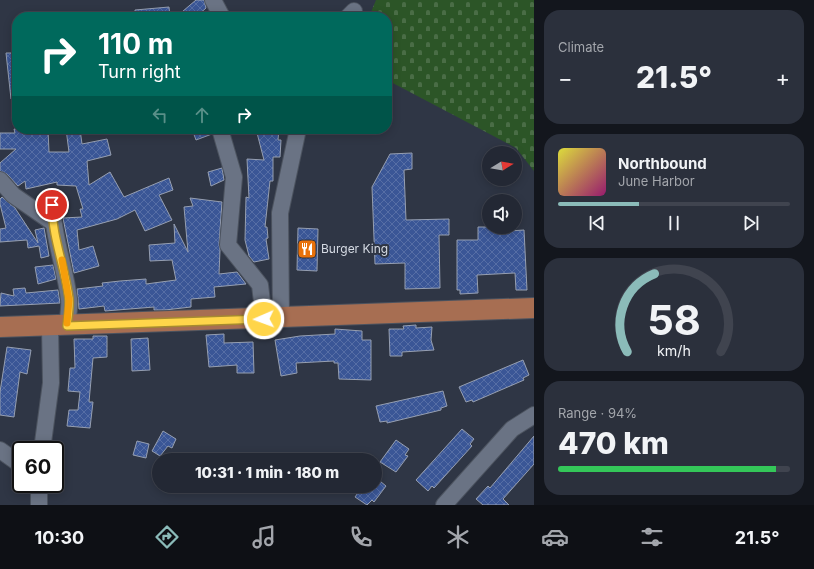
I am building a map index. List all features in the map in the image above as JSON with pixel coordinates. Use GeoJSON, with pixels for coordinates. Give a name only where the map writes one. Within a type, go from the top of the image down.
{"type":"FeatureCollection","features":[{"type":"Feature","properties":{"kind":"main road"},"geometry":{"type":"LineString","coordinates":[[0,327],[272,319],[534,308]]}},
{"type":"Feature","properties":{"kind":"street"},"geometry":{"type":"LineString","coordinates":[[213,0],[219,12]]}},
{"type":"Feature","properties":{"kind":"street"},"geometry":{"type":"LineString","coordinates":[[221,134],[234,177],[228,245],[260,285],[272,319]]}},
{"type":"Feature","properties":{"kind":"street"},"geometry":{"type":"LineString","coordinates":[[272,319],[280,213],[297,134]]}},
{"type":"Feature","properties":{"kind":"street"},"geometry":{"type":"LineString","coordinates":[[0,180],[13,195],[52,222]]}},
{"type":"Feature","properties":{"kind":"street"},"geometry":{"type":"LineString","coordinates":[[43,441],[59,326],[69,300],[52,222],[52,205]]}},
{"type":"Feature","properties":{"kind":"street"},"geometry":{"type":"LineString","coordinates":[[444,505],[512,429],[534,415]]}},
{"type":"Feature","properties":{"kind":"street"},"geometry":{"type":"LineString","coordinates":[[0,450],[12,459]]}},
{"type":"Feature","properties":{"kind":"street"},"geometry":{"type":"LineString","coordinates":[[39,493],[39,505]]}},
{"type":"Feature","properties":{"kind":"green space"},"geometry":{"type":"Polygon","coordinates":[[[376,0],[534,0],[534,171],[522,156],[522,146],[512,146],[392,83],[392,12],[371,12],[376,0]]]}},
{"type":"Feature","properties":{"kind":"building"},"geometry":{"type":"Polygon","coordinates":[[[196,0],[204,0],[206,8],[202,12],[182,12],[196,0]]]}},
{"type":"Feature","properties":{"kind":"building"},"geometry":{"type":"Polygon","coordinates":[[[169,7],[170,12],[135,12],[135,10],[169,7]]]}},
{"type":"Feature","properties":{"kind":"building"},"geometry":{"type":"Polygon","coordinates":[[[6,53],[12,53],[11,99],[6,53]]]}},
{"type":"Feature","properties":{"kind":"building"},"geometry":{"type":"Polygon","coordinates":[[[0,133],[48,134],[49,152],[69,152],[67,134],[81,134],[82,144],[107,139],[111,155],[87,161],[89,185],[110,172],[124,197],[169,178],[173,190],[159,195],[172,220],[145,231],[135,210],[117,219],[77,230],[79,250],[93,246],[99,266],[74,273],[63,218],[82,217],[80,209],[83,209],[76,186],[57,185],[57,182],[26,189],[25,181],[18,186],[7,174],[0,171],[0,163],[16,149],[0,149],[0,133]]]}},
{"type":"Feature","properties":{"kind":"building"},"geometry":{"type":"Polygon","coordinates":[[[194,134],[212,134],[196,140],[194,134]]]}},
{"type":"Feature","properties":{"kind":"building"},"geometry":{"type":"Polygon","coordinates":[[[257,134],[279,134],[278,140],[281,140],[280,157],[273,157],[273,181],[270,181],[265,227],[267,227],[268,238],[266,239],[269,259],[254,262],[249,256],[245,240],[246,197],[249,198],[247,159],[264,160],[257,134]]]}},
{"type":"Feature","properties":{"kind":"building"},"geometry":{"type":"Polygon","coordinates":[[[412,153],[412,169],[404,170],[406,220],[449,219],[449,235],[439,235],[440,288],[405,289],[405,263],[375,264],[372,187],[390,154],[412,153]]]}},
{"type":"Feature","properties":{"kind":"building"},"geometry":{"type":"Polygon","coordinates":[[[222,168],[224,180],[211,186],[208,172],[222,168]]]}},
{"type":"Feature","properties":{"kind":"building"},"geometry":{"type":"Polygon","coordinates":[[[2,197],[15,208],[38,243],[35,230],[44,228],[49,256],[41,258],[39,246],[28,248],[27,240],[0,242],[0,229],[6,228],[0,204],[0,199],[2,197]]]}},
{"type":"Feature","properties":{"kind":"building"},"geometry":{"type":"Polygon","coordinates":[[[190,198],[222,202],[219,244],[219,274],[237,272],[246,284],[214,287],[215,297],[191,299],[191,307],[165,310],[154,310],[154,307],[105,311],[104,306],[79,309],[77,289],[103,286],[102,283],[120,281],[146,279],[146,284],[176,280],[172,260],[150,261],[149,245],[175,243],[174,224],[188,252],[184,207],[193,206],[190,198]]]}},
{"type":"Feature","properties":{"kind":"building"},"geometry":{"type":"Polygon","coordinates":[[[478,227],[482,227],[482,234],[522,234],[522,230],[524,230],[527,290],[516,290],[515,273],[477,275],[478,293],[460,294],[460,290],[457,290],[457,240],[478,240],[478,227]]]}},
{"type":"Feature","properties":{"kind":"building","name":"Burger King"},"geometry":{"type":"Polygon","coordinates":[[[298,228],[318,229],[317,271],[297,270],[298,228]]]}},
{"type":"Feature","properties":{"kind":"building"},"geometry":{"type":"Polygon","coordinates":[[[53,265],[56,279],[38,284],[35,267],[53,265]]]}},
{"type":"Feature","properties":{"kind":"building"},"geometry":{"type":"Polygon","coordinates":[[[25,288],[26,293],[58,290],[60,303],[0,306],[1,293],[14,296],[13,289],[25,288]]]}},
{"type":"Feature","properties":{"kind":"building"},"geometry":{"type":"Polygon","coordinates":[[[416,325],[416,328],[432,327],[431,340],[434,350],[402,352],[402,356],[390,356],[389,329],[404,329],[403,326],[416,325]]]}},
{"type":"Feature","properties":{"kind":"building"},"geometry":{"type":"Polygon","coordinates":[[[335,329],[362,331],[362,340],[371,340],[371,380],[339,379],[338,363],[334,363],[334,361],[296,363],[297,373],[281,376],[275,340],[300,336],[335,334],[335,329]]]}},
{"type":"Feature","properties":{"kind":"building"},"geometry":{"type":"Polygon","coordinates":[[[224,334],[224,343],[253,342],[254,373],[237,373],[237,365],[209,367],[206,335],[224,334]]]}},
{"type":"Feature","properties":{"kind":"building"},"geometry":{"type":"Polygon","coordinates":[[[93,336],[107,336],[107,357],[93,358],[89,402],[93,402],[90,428],[67,426],[69,410],[78,410],[80,392],[68,391],[70,368],[75,368],[74,339],[93,339],[93,336]]]}},
{"type":"Feature","properties":{"kind":"building"},"geometry":{"type":"Polygon","coordinates":[[[148,338],[150,370],[132,371],[131,339],[148,338]]]}},
{"type":"Feature","properties":{"kind":"building"},"geometry":{"type":"Polygon","coordinates":[[[7,347],[31,350],[27,374],[20,372],[14,417],[0,415],[0,392],[7,347]]]}},
{"type":"Feature","properties":{"kind":"building"},"geometry":{"type":"Polygon","coordinates":[[[523,360],[529,375],[523,378],[524,380],[473,402],[472,400],[466,402],[459,387],[523,360]]]}},
{"type":"Feature","properties":{"kind":"building"},"geometry":{"type":"Polygon","coordinates":[[[443,391],[447,406],[441,408],[441,410],[387,423],[387,421],[380,422],[376,406],[443,391]]]}},
{"type":"Feature","properties":{"kind":"building"},"geometry":{"type":"Polygon","coordinates":[[[462,429],[474,439],[470,444],[472,446],[434,488],[432,486],[428,491],[416,480],[462,429]]]}},
{"type":"Feature","properties":{"kind":"building"},"geometry":{"type":"Polygon","coordinates":[[[163,431],[176,439],[172,448],[168,446],[162,453],[155,453],[152,451],[163,431]]]}},
{"type":"Feature","properties":{"kind":"building"},"geometry":{"type":"Polygon","coordinates":[[[534,436],[534,464],[503,499],[509,505],[483,505],[476,499],[488,486],[490,488],[534,436]]]}},
{"type":"Feature","properties":{"kind":"building"},"geometry":{"type":"Polygon","coordinates":[[[396,440],[409,449],[405,455],[408,456],[396,472],[382,463],[382,459],[396,440]]]}},
{"type":"Feature","properties":{"kind":"building"},"geometry":{"type":"Polygon","coordinates":[[[137,441],[149,444],[146,458],[133,455],[137,441]]]}},
{"type":"Feature","properties":{"kind":"building"},"geometry":{"type":"Polygon","coordinates":[[[382,483],[386,486],[382,491],[382,483]]]}},
{"type":"Feature","properties":{"kind":"building"},"geometry":{"type":"Polygon","coordinates":[[[358,493],[381,493],[374,502],[372,500],[367,505],[355,497],[358,493]]]}},
{"type":"Feature","properties":{"kind":"slow traffic"},"geometry":{"type":"LineString","coordinates":[[62,260],[69,300],[67,323]]}},
{"type":"Feature","properties":{"kind":"place","name":"Burger King"},"geometry":{"type":"Point","coordinates":[307,249]}},
{"type":"Feature","properties":{"kind":"route"},"geometry":{"type":"LineString","coordinates":[[52,205],[52,222],[69,300],[67,326],[264,319]]}}]}
